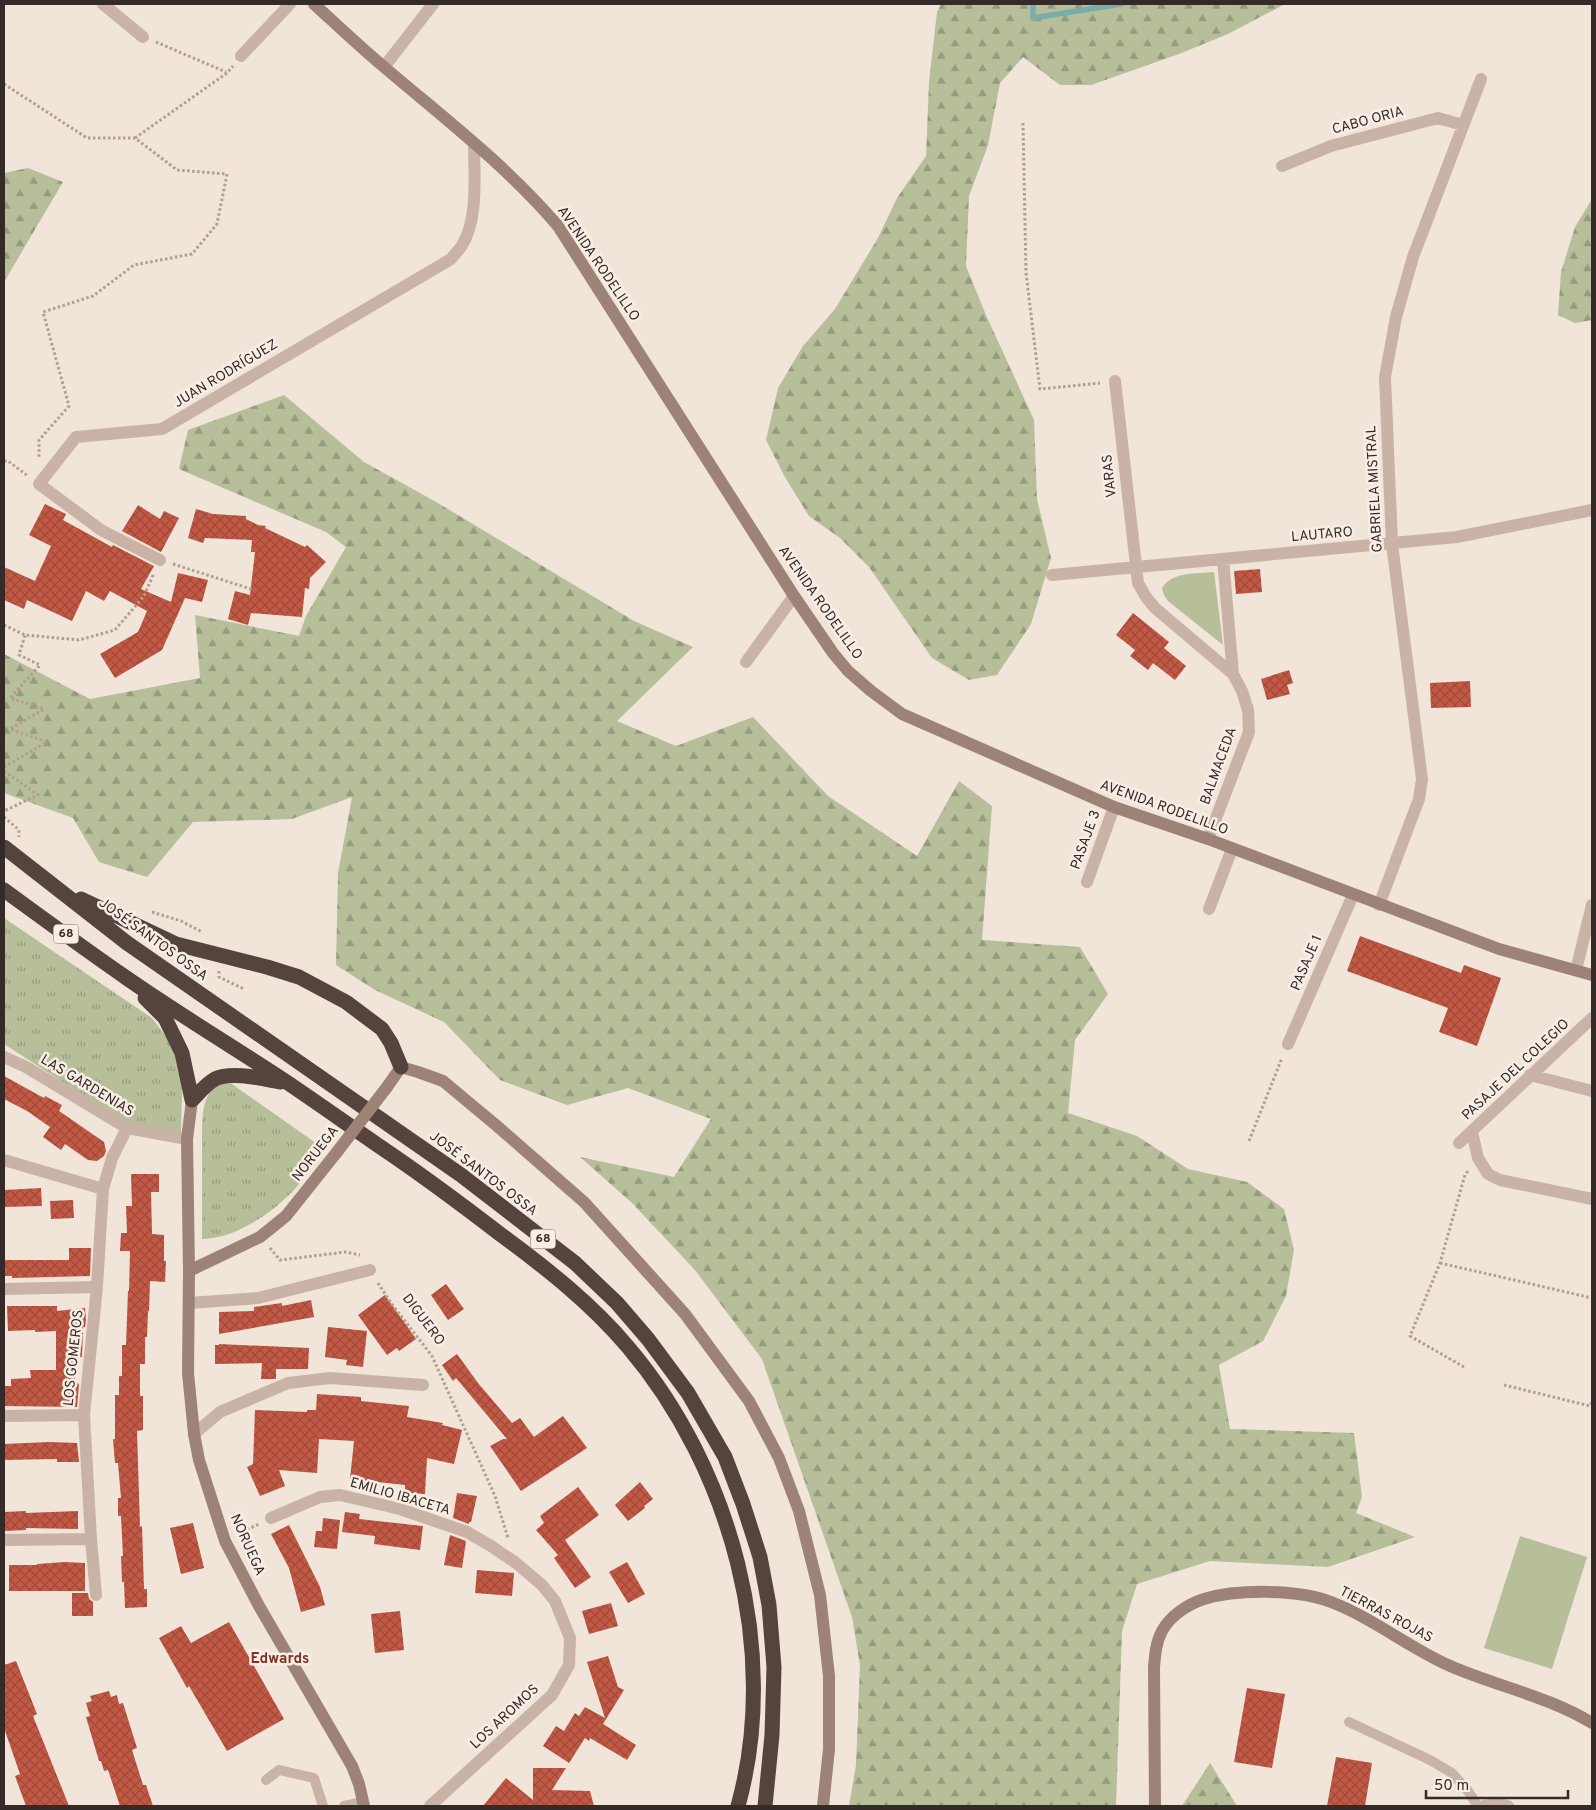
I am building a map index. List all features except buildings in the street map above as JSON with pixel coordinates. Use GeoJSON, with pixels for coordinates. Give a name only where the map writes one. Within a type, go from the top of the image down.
{"type":"FeatureCollection","features":[{"type":"Feature","properties":{"kind":"highway","name":"JOSÉ SANTOS OSSA"},"geometry":{"type":"LineString","coordinates":[[4,847],[127,944],[461,1175],[575,1263],[617,1303],[648,1339],[688,1393],[725,1457],[760,1557],[769,1605],[774,1667],[772,1735],[765,1806]]}},
{"type":"Feature","properties":{"kind":"highway"},"geometry":{"type":"LineString","coordinates":[[22,862],[74,896],[176,944],[299,977],[338,998],[382,1029],[391,1043],[401,1067]]}},
{"type":"Feature","properties":{"kind":"highway","name":"68"},"geometry":{"type":"LineString","coordinates":[[4,890],[128,979],[287,1083],[431,1181],[578,1294],[629,1348],[652,1377],[692,1441],[722,1509],[733,1543],[747,1613],[751,1649],[752,1720],[748,1756],[738,1806]]}},
{"type":"Feature","properties":{"kind":"highway"},"geometry":{"type":"LineString","coordinates":[[128,979],[165,1018],[182,1053],[192,1100]]}},
{"type":"Feature","properties":{"kind":"highway"},"geometry":{"type":"LineString","coordinates":[[192,1100],[204,1088],[223,1076],[237,1076],[287,1083]]}},
{"type":"Feature","properties":{"kind":"street"},"geometry":{"type":"LineString","coordinates":[[103,4],[144,37]]}},
{"type":"Feature","properties":{"kind":"street"},"geometry":{"type":"LineString","coordinates":[[241,56],[290,4]]}},
{"type":"Feature","properties":{"kind":"street","name":"AVENIDA RODELILLO"},"geometry":{"type":"LineString","coordinates":[[314,4],[474,144],[533,198],[558,226],[794,596],[848,671],[871,691],[902,714],[1114,807],[1208,840],[1499,950],[1592,975]]}},
{"type":"Feature","properties":{"kind":"street"},"geometry":{"type":"LineString","coordinates":[[384,67],[433,4]]}},
{"type":"Feature","properties":{"kind":"street","name":"GABRIELA MISTRAL"},"geometry":{"type":"LineString","coordinates":[[1379,905],[1420,799],[1422,779],[1392,544],[1386,378],[1394,326],[1412,257],[1481,79]]}},
{"type":"Feature","properties":{"kind":"street","name":"CABO ORIA"},"geometry":{"type":"LineString","coordinates":[[1282,166],[1331,146],[1438,118],[1463,125]]}},
{"type":"Feature","properties":{"kind":"street","name":"JUAN RODRÍGUEZ"},"geometry":{"type":"LineString","coordinates":[[39,484],[76,437],[162,429],[451,259],[461,247],[471,222],[474,144]]}},
{"type":"Feature","properties":{"kind":"street","name":"VARAS"},"geometry":{"type":"LineString","coordinates":[[1115,381],[1136,567]]}},
{"type":"Feature","properties":{"kind":"street"},"geometry":{"type":"LineString","coordinates":[[39,484],[101,530],[160,560]]}},
{"type":"Feature","properties":{"kind":"street","name":"LAUTARO"},"geometry":{"type":"LineString","coordinates":[[1052,575],[1392,544],[1480,534],[1592,510]]}},
{"type":"Feature","properties":{"kind":"street","name":"BALMACEDA"},"geometry":{"type":"LineString","coordinates":[[1222,559],[1233,674]]}},
{"type":"Feature","properties":{"kind":"street","name":"BALMACEDA"},"geometry":{"type":"LineString","coordinates":[[1136,567],[1138,583],[1146,597],[1155,608],[1233,674],[1242,691],[1248,710],[1249,732],[1208,840]]}},
{"type":"Feature","properties":{"kind":"street"},"geometry":{"type":"LineString","coordinates":[[746,662],[794,596]]}},
{"type":"Feature","properties":{"kind":"street","name":"PASAJE 3"},"geometry":{"type":"LineString","coordinates":[[1087,882],[1114,807]]}},
{"type":"Feature","properties":{"kind":"street"},"geometry":{"type":"LineString","coordinates":[[1209,909],[1232,849]]}},
{"type":"Feature","properties":{"kind":"street","name":"PASAJE 1"},"geometry":{"type":"LineString","coordinates":[[1288,1044],[1353,895]]}},
{"type":"Feature","properties":{"kind":"street"},"geometry":{"type":"LineString","coordinates":[[1576,970],[1592,906]]}},
{"type":"Feature","properties":{"kind":"street","name":"PASAJE DEL COLEGIO"},"geometry":{"type":"LineString","coordinates":[[1459,1143],[1592,1018]]}},
{"type":"Feature","properties":{"kind":"street","name":"LAS GARDENIAS"},"geometry":{"type":"LineString","coordinates":[[4,1057],[26,1067],[127,1128],[187,1140]]}},
{"type":"Feature","properties":{"kind":"street"},"geometry":{"type":"LineString","coordinates":[[401,1067],[443,1082],[584,1202],[685,1314],[749,1401],[778,1458],[799,1511],[820,1595],[829,1676],[829,1749],[823,1806]]}},
{"type":"Feature","properties":{"kind":"street","name":"NORUEGA"},"geometry":{"type":"LineString","coordinates":[[189,1271],[260,1238],[286,1216],[401,1067]]}},
{"type":"Feature","properties":{"kind":"street"},"geometry":{"type":"LineString","coordinates":[[1530,1075],[1592,1091]]}},
{"type":"Feature","properties":{"kind":"street","name":"NORUEGA"},"geometry":{"type":"LineString","coordinates":[[192,1100],[187,1140],[188,1373],[194,1434],[199,1460],[225,1541],[259,1606],[352,1766],[364,1804]]}},
{"type":"Feature","properties":{"kind":"street","name":"LOS GOMEROS"},"geometry":{"type":"LineString","coordinates":[[96,1595],[84,1415],[97,1287],[103,1189],[112,1158],[127,1128]]}},
{"type":"Feature","properties":{"kind":"street"},"geometry":{"type":"LineString","coordinates":[[1472,1132],[1478,1158],[1488,1174],[1500,1180],[1592,1199]]}},
{"type":"Feature","properties":{"kind":"street"},"geometry":{"type":"LineString","coordinates":[[4,1160],[103,1189]]}},
{"type":"Feature","properties":{"kind":"street"},"geometry":{"type":"LineString","coordinates":[[189,1303],[258,1298],[370,1270]]}},
{"type":"Feature","properties":{"kind":"street"},"geometry":{"type":"LineString","coordinates":[[4,1290],[97,1287]]}},
{"type":"Feature","properties":{"kind":"street"},"geometry":{"type":"LineString","coordinates":[[194,1434],[220,1412],[288,1383],[330,1378],[423,1385]]}},
{"type":"Feature","properties":{"kind":"street"},"geometry":{"type":"LineString","coordinates":[[4,1416],[84,1415]]}},
{"type":"Feature","properties":{"kind":"street","name":"EMILIO IBACETA"},"geometry":{"type":"LineString","coordinates":[[271,1518],[320,1497],[340,1495],[400,1509],[467,1532],[516,1563]]}},
{"type":"Feature","properties":{"kind":"street"},"geometry":{"type":"LineString","coordinates":[[4,1540],[91,1539]]}},
{"type":"Feature","properties":{"kind":"street","name":"LOS AROMOS"},"geometry":{"type":"LineString","coordinates":[[430,1806],[552,1695],[569,1665],[570,1638],[555,1600],[542,1585],[516,1563]]}},
{"type":"Feature","properties":{"kind":"street","name":"TIERRAS ROJAS"},"geometry":{"type":"LineString","coordinates":[[1155,1806],[1154,1667],[1156,1647],[1162,1631],[1170,1619],[1203,1599],[1245,1593],[1283,1592],[1305,1594],[1330,1601],[1358,1613],[1446,1664],[1547,1701],[1592,1723]]}},
{"type":"Feature","properties":{"kind":"street"},"geometry":{"type":"LineString","coordinates":[[1484,1806],[1499,1804],[1508,1806]]}},
{"type":"Feature","properties":{"kind":"lane"},"geometry":{"type":"LineString","coordinates":[[1349,1722],[1430,1760],[1452,1773],[1468,1790],[1478,1806]]}},
{"type":"Feature","properties":{"kind":"lane"},"geometry":{"type":"LineString","coordinates":[[266,1780],[279,1770],[314,1778],[323,1806]]}},
{"type":"Feature","properties":{"kind":"lane"},"geometry":{"type":"LineString","coordinates":[[344,1806],[364,1804]]}},
{"type":"Feature","properties":{"kind":"path"},"geometry":{"type":"LineString","coordinates":[[4,84],[87,138],[136,138],[226,73],[144,37]]}},
{"type":"Feature","properties":{"kind":"path"},"geometry":{"type":"LineString","coordinates":[[1024,122],[1026,274],[1040,389],[1115,381]]}},
{"type":"Feature","properties":{"kind":"path"},"geometry":{"type":"LineString","coordinates":[[39,484],[39,440],[69,406],[43,312],[93,296],[134,265],[192,254],[217,224],[226,174],[177,170],[136,138]]}},
{"type":"Feature","properties":{"kind":"path"},"geometry":{"type":"LineString","coordinates":[[4,461],[8,461],[39,484]]}},
{"type":"Feature","properties":{"kind":"path"},"geometry":{"type":"LineString","coordinates":[[4,625],[24,635],[79,640],[115,630],[144,596],[160,560],[254,590]]}},
{"type":"Feature","properties":{"kind":"path"},"geometry":{"type":"LineString","coordinates":[[4,811],[38,795],[4,769],[47,742],[10,729],[44,709],[10,698],[40,664],[19,655],[24,635]]}},
{"type":"Feature","properties":{"kind":"path"},"geometry":{"type":"LineString","coordinates":[[4,817],[19,830],[19,840]]}},
{"type":"Feature","properties":{"kind":"path"},"geometry":{"type":"LineString","coordinates":[[228,969],[219,970],[218,976],[244,988]]}},
{"type":"Feature","properties":{"kind":"path"},"geometry":{"type":"LineString","coordinates":[[1249,1141],[1288,1044]]}},
{"type":"Feature","properties":{"kind":"path"},"geometry":{"type":"LineString","coordinates":[[1464,1367],[1410,1336],[1440,1263],[1465,1175],[1478,1158]]}},
{"type":"Feature","properties":{"kind":"path","name":"DIGUERO"},"geometry":{"type":"LineString","coordinates":[[260,1238],[280,1260],[346,1252],[363,1256],[391,1303],[432,1356],[495,1496],[516,1563]]}},
{"type":"Feature","properties":{"kind":"path"},"geometry":{"type":"LineString","coordinates":[[1440,1263],[1592,1298]]}},
{"type":"Feature","properties":{"kind":"path"},"geometry":{"type":"LineString","coordinates":[[1504,1385],[1590,1406],[1592,1402]]}},
{"type":"Feature","properties":{"kind":"path"},"geometry":{"type":"LineString","coordinates":[[225,1541],[271,1518]]}},
{"type":"Feature","properties":{"kind":"green space"},"geometry":{"type":"Polygon","coordinates":[[[941,4],[1285,4],[1228,34],[1179,54],[1091,85],[1060,85],[1023,57],[1000,83],[988,145],[969,196],[966,266],[1034,420],[1037,499],[1051,558],[1031,624],[997,675],[969,680],[932,658],[869,567],[840,538],[809,516],[786,479],[766,440],[778,388],[803,346],[835,309],[878,238],[897,198],[926,156],[929,82],[937,12],[941,4]]]}},
{"type":"Feature","properties":{"kind":"green space"},"geometry":{"type":"Polygon","coordinates":[[[28,168],[63,182],[4,282],[4,173],[28,168]]]}},
{"type":"Feature","properties":{"kind":"green space"},"geometry":{"type":"Polygon","coordinates":[[[1592,199],[1592,320],[1575,323],[1558,315],[1561,272],[1575,227],[1592,199]]]}},
{"type":"Feature","properties":{"kind":"green space"},"geometry":{"type":"Polygon","coordinates":[[[284,395],[364,462],[438,503],[634,621],[693,647],[617,721],[676,746],[753,717],[828,796],[917,856],[959,781],[992,806],[982,940],[1080,947],[1108,994],[1075,1040],[1068,1113],[1137,1136],[1188,1169],[1247,1182],[1284,1209],[1294,1250],[1286,1296],[1263,1341],[1219,1365],[1230,1429],[1354,1433],[1362,1497],[1356,1513],[1415,1537],[1328,1567],[1210,1561],[1137,1584],[1122,1631],[1116,1806],[849,1806],[856,1765],[860,1665],[852,1617],[762,1359],[695,1270],[632,1203],[580,1157],[674,1177],[711,1119],[628,1088],[567,1105],[500,1080],[444,1022],[375,990],[336,965],[338,873],[352,797],[292,819],[193,822],[147,877],[99,862],[73,818],[4,793],[4,654],[90,699],[200,678],[195,615],[299,636],[306,616],[346,547],[326,532],[179,469],[188,430],[284,395]]]}},
{"type":"Feature","properties":{"kind":"green space"},"geometry":{"type":"Polygon","coordinates":[[[1214,572],[1223,645],[1168,601],[1162,588],[1172,579],[1185,574],[1214,572]]]}},
{"type":"Feature","properties":{"kind":"green space"},"geometry":{"type":"Polygon","coordinates":[[[4,918],[152,1018],[180,1055],[181,1132],[129,1125],[4,1044],[4,918]]]}},
{"type":"Feature","properties":{"kind":"green space"},"geometry":{"type":"Polygon","coordinates":[[[216,1084],[232,1084],[323,1148],[300,1183],[280,1203],[242,1229],[215,1238],[202,1239],[202,1120],[207,1099],[216,1084]]]}},
{"type":"Feature","properties":{"kind":"green space"},"geometry":{"type":"Polygon","coordinates":[[[1520,1536],[1587,1557],[1552,1669],[1484,1648],[1520,1536]]]}},
{"type":"Feature","properties":{"kind":"green space"},"geometry":{"type":"Polygon","coordinates":[[[1210,1763],[1237,1806],[1182,1806],[1210,1763]]]}},
{"type":"Feature","properties":{"kind":"waterway"},"geometry":{"type":"LineString","coordinates":[[1033,4],[1033,18],[1121,4]]}},
{"type":"Feature","properties":{"kind":"district","name":"Edwards"},"geometry":{"type":"Point","coordinates":[280,1659]}}]}
